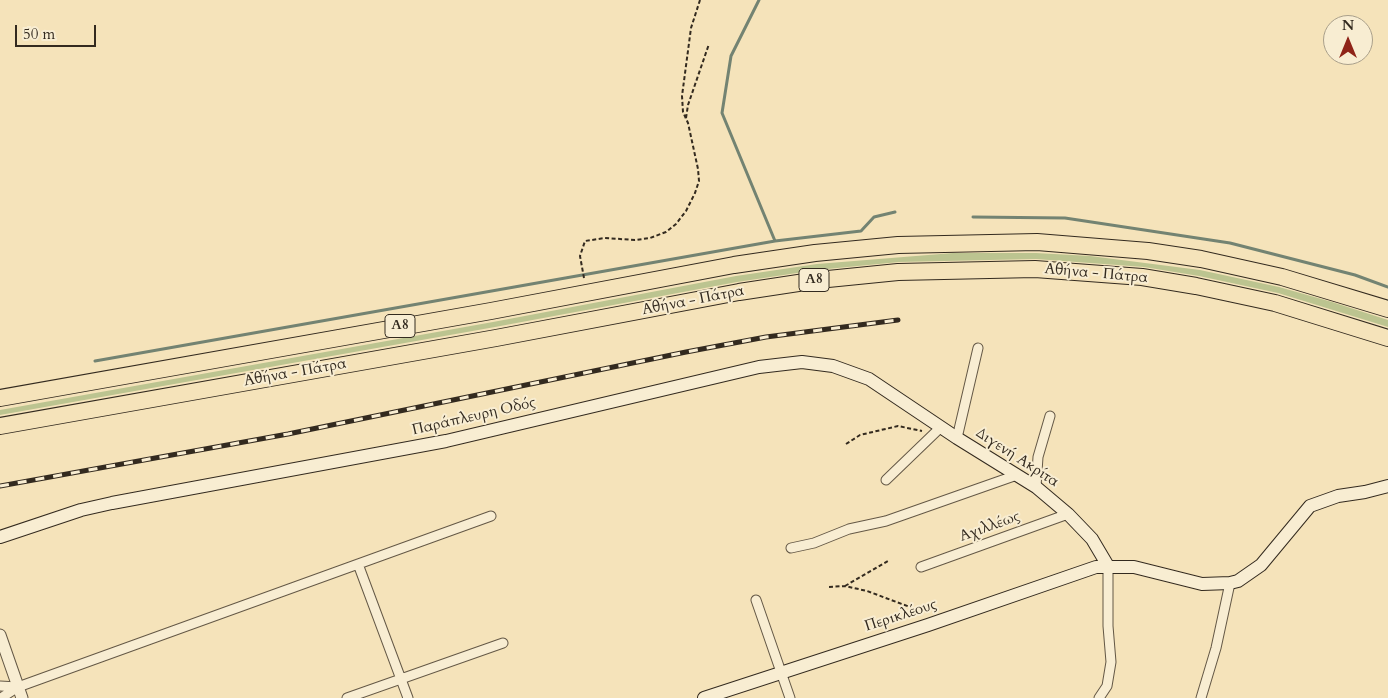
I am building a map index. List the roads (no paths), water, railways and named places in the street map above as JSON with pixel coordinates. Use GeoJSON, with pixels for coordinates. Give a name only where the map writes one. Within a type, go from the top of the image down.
{"type":"FeatureCollection","features":[{"type":"Feature","properties":{"kind":"highway","name":"Αθήνα - Πάτρα"},"geometry":{"type":"LineString","coordinates":[[0,398],[500,309],[725,266],[814,253],[898,245],[1037,242],[1148,251],[1201,259],[1282,277],[1388,309]]}},
{"type":"Feature","properties":{"kind":"highway","name":"Αθήνα - Πάτρα"},"geometry":{"type":"LineString","coordinates":[[0,426],[496,338],[739,292],[818,280],[898,272],[1035,269],[1142,277],[1196,286],[1275,303],[1388,338]]}},
{"type":"Feature","properties":{"kind":"main road","name":"Παράπλευρη Οδός"},"geometry":{"type":"LineString","coordinates":[[0,537],[81,510],[112,503],[446,441],[786,362],[833,366],[869,378],[937,430]]}},
{"type":"Feature","properties":{"kind":"main road","name":"Διγενή Ακρίτα"},"geometry":{"type":"LineString","coordinates":[[937,430],[957,438],[1014,476],[1036,487],[1068,514],[1092,539],[1108,566]]}},
{"type":"Feature","properties":{"kind":"main road"},"geometry":{"type":"LineString","coordinates":[[1108,566],[1146,568],[1202,584],[1230,584],[1238,581],[1261,565],[1310,506],[1338,496],[1388,486]]}},
{"type":"Feature","properties":{"kind":"main road","name":"Περικλέους"},"geometry":{"type":"LineString","coordinates":[[704,698],[928,625],[1086,569],[1108,566]]}},
{"type":"Feature","properties":{"kind":"street"},"geometry":{"type":"LineString","coordinates":[[957,438],[978,348]]}},
{"type":"Feature","properties":{"kind":"street"},"geometry":{"type":"LineString","coordinates":[[1036,487],[1038,457],[1050,416]]}},
{"type":"Feature","properties":{"kind":"street"},"geometry":{"type":"LineString","coordinates":[[886,480],[937,430]]}},
{"type":"Feature","properties":{"kind":"street"},"geometry":{"type":"LineString","coordinates":[[791,548],[886,521],[1014,476]]}},
{"type":"Feature","properties":{"kind":"street","name":"Αχιλλέως"},"geometry":{"type":"LineString","coordinates":[[921,567],[1068,514]]}},
{"type":"Feature","properties":{"kind":"street"},"geometry":{"type":"LineString","coordinates":[[1,698],[491,516]]}},
{"type":"Feature","properties":{"kind":"street"},"geometry":{"type":"LineString","coordinates":[[358,564],[408,698]]}},
{"type":"Feature","properties":{"kind":"street"},"geometry":{"type":"LineString","coordinates":[[1099,698],[1107,686],[1111,662],[1108,626],[1108,566]]}},
{"type":"Feature","properties":{"kind":"street"},"geometry":{"type":"LineString","coordinates":[[1201,698],[1216,648],[1230,584]]}},
{"type":"Feature","properties":{"kind":"street"},"geometry":{"type":"LineString","coordinates":[[756,600],[790,698]]}},
{"type":"Feature","properties":{"kind":"street"},"geometry":{"type":"LineString","coordinates":[[0,635],[20,692]]}},
{"type":"Feature","properties":{"kind":"street"},"geometry":{"type":"LineString","coordinates":[[347,698],[503,643]]}},
{"type":"Feature","properties":{"kind":"street"},"geometry":{"type":"LineString","coordinates":[[0,686],[20,692]]}},
{"type":"Feature","properties":{"kind":"waterway"},"geometry":{"type":"LineString","coordinates":[[759,0],[731,56],[722,113],[775,241]]}},
{"type":"Feature","properties":{"kind":"waterway"},"geometry":{"type":"LineString","coordinates":[[95,361],[775,241],[861,231],[874,217],[895,212]]}},
{"type":"Feature","properties":{"kind":"waterway"},"geometry":{"type":"LineString","coordinates":[[973,217],[1065,218],[1230,243],[1355,275],[1388,287]]}},
{"type":"Feature","properties":{"kind":"railway"},"geometry":{"type":"LineString","coordinates":[[0,486],[288,434],[766,337],[898,320]]}}]}
